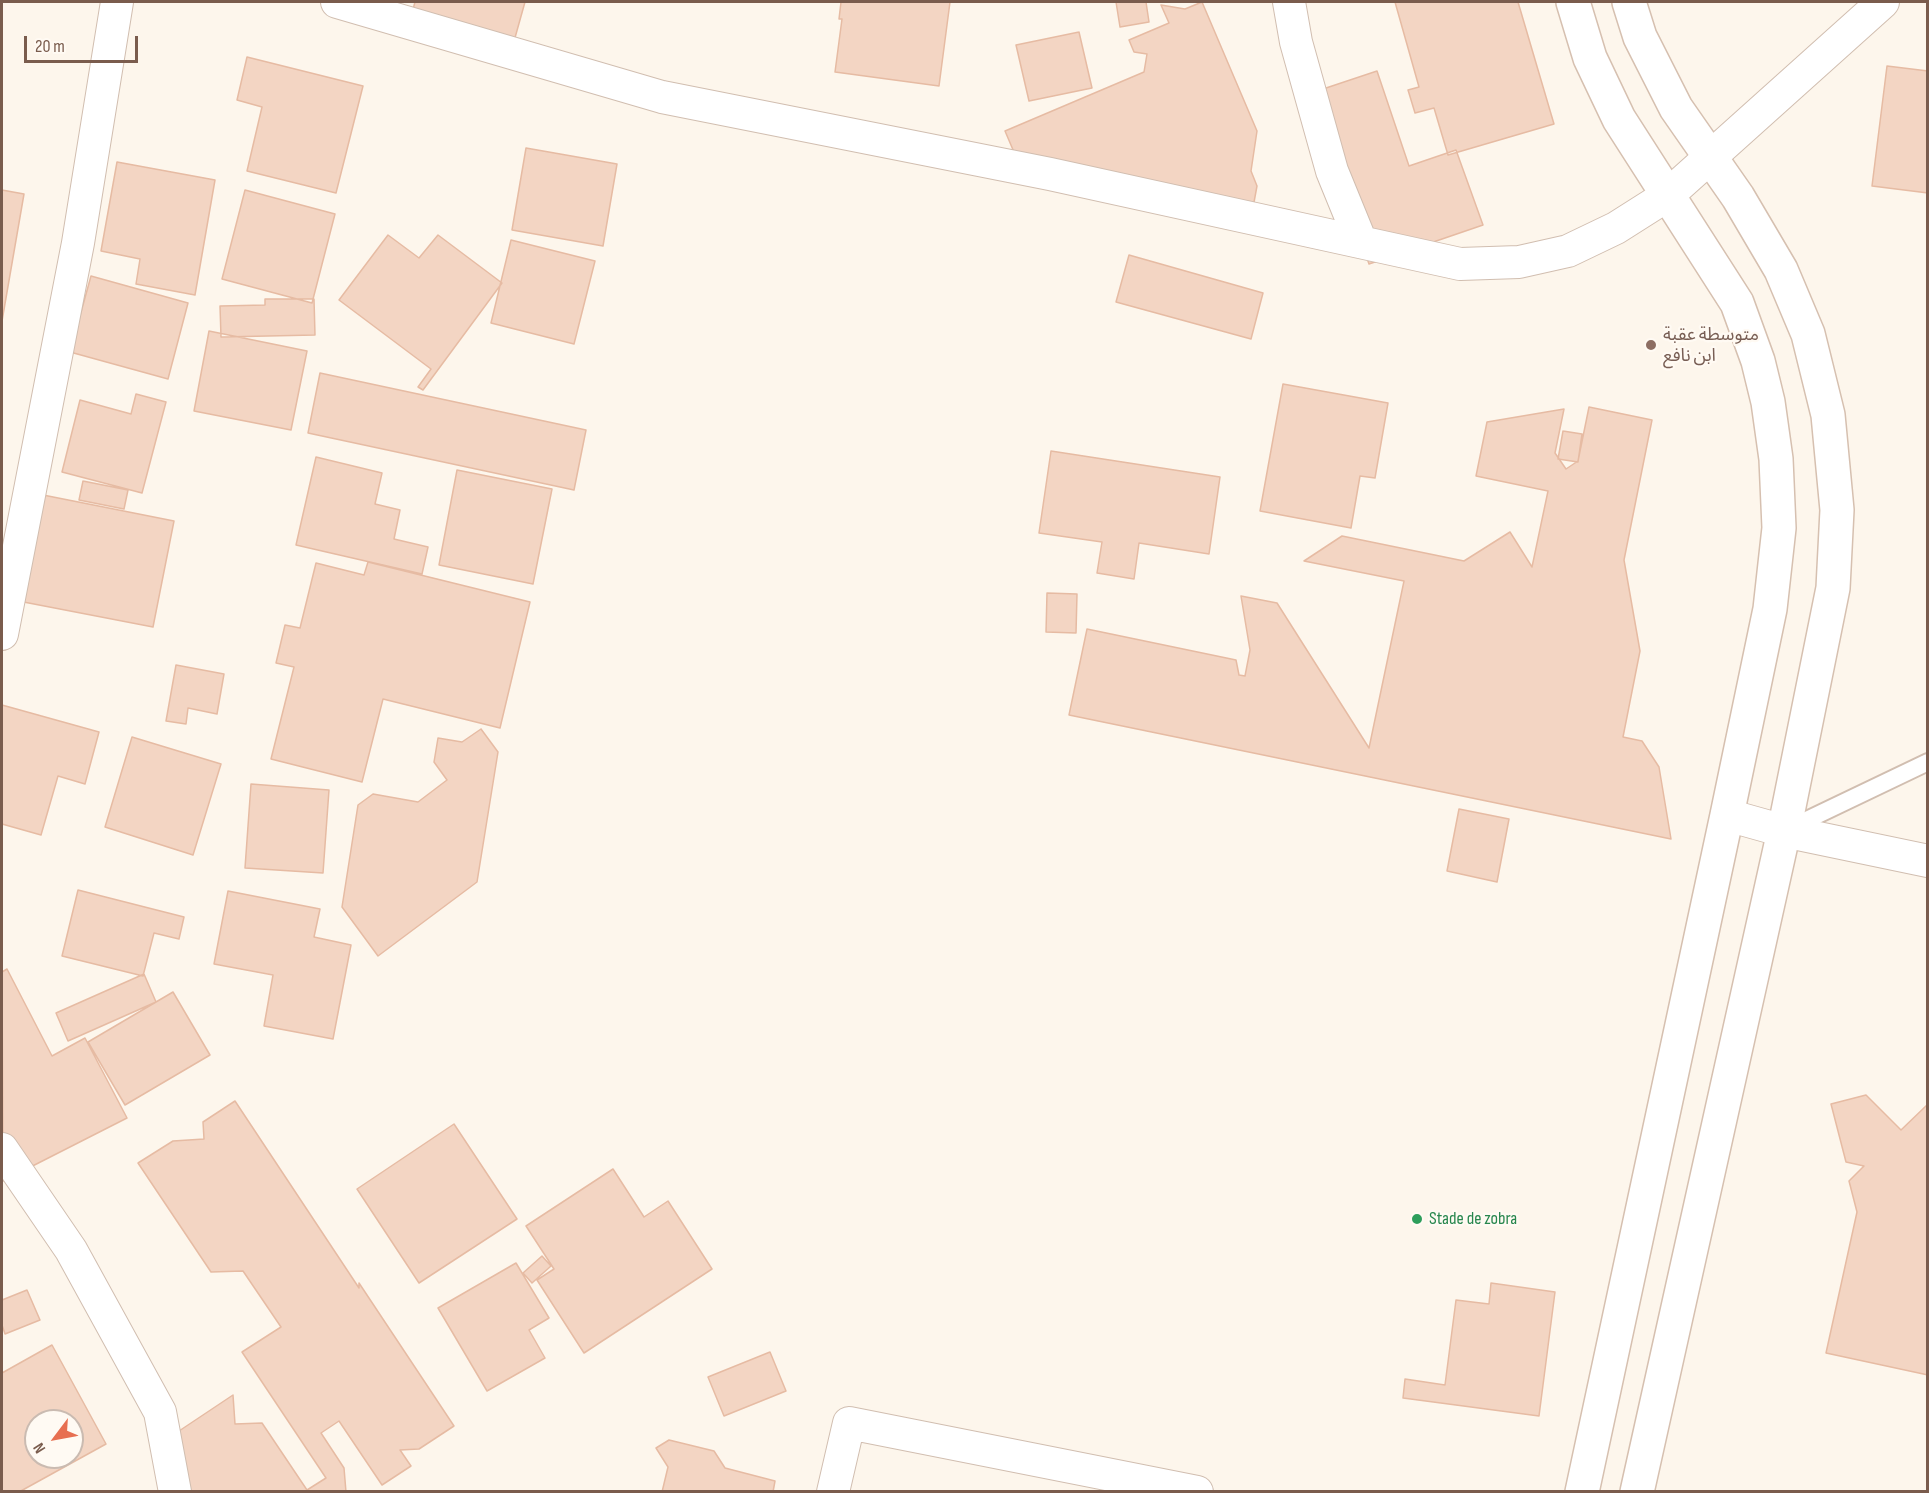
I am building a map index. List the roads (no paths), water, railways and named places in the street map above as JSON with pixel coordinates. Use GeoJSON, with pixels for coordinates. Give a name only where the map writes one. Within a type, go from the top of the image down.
{"type":"FeatureCollection","features":[{"type":"Feature","properties":{"kind":"street"},"geometry":{"type":"LineString","coordinates":[[2,634],[78,243],[117,2]]}},
{"type":"Feature","properties":{"kind":"street"},"geometry":{"type":"LineString","coordinates":[[337,2],[662,98],[1050,174],[1460,264],[1519,262],[1568,251],[1616,228],[1668,195],[1883,2]]}},
{"type":"Feature","properties":{"kind":"street"},"geometry":{"type":"LineString","coordinates":[[1290,2],[1296,42],[1332,171],[1361,242]]}},
{"type":"Feature","properties":{"kind":"street"},"geometry":{"type":"LineString","coordinates":[[1573,2],[1590,58],[1619,119],[1737,303],[1766,392],[1776,459],[1779,528],[1770,609],[1582,1491]]}},
{"type":"Feature","properties":{"kind":"street"},"geometry":{"type":"LineString","coordinates":[[1629,2],[1640,37],[1676,108],[1737,197],[1780,270],[1808,334],[1828,415],[1837,510],[1833,588],[1784,831],[1637,1491]]}},
{"type":"Feature","properties":{"kind":"street"},"geometry":{"type":"LineString","coordinates":[[1727,815],[1784,831],[1928,861]]}},
{"type":"Feature","properties":{"kind":"street"},"geometry":{"type":"LineString","coordinates":[[2,1149],[71,1250],[160,1412],[174,1491]]}},
{"type":"Feature","properties":{"kind":"street"},"geometry":{"type":"LineString","coordinates":[[833,1491],[849,1423],[1197,1491]]}},
{"type":"Feature","properties":{"kind":"lane"},"geometry":{"type":"LineString","coordinates":[[1784,831],[1928,762]]}},
{"type":"Feature","properties":{"kind":"place","name":"متوسطة عقبة ابن نافع"},"geometry":{"type":"Point","coordinates":[1651,345]}},
{"type":"Feature","properties":{"kind":"place","name":"Stade de zobra"},"geometry":{"type":"Point","coordinates":[1417,1219]}}]}
